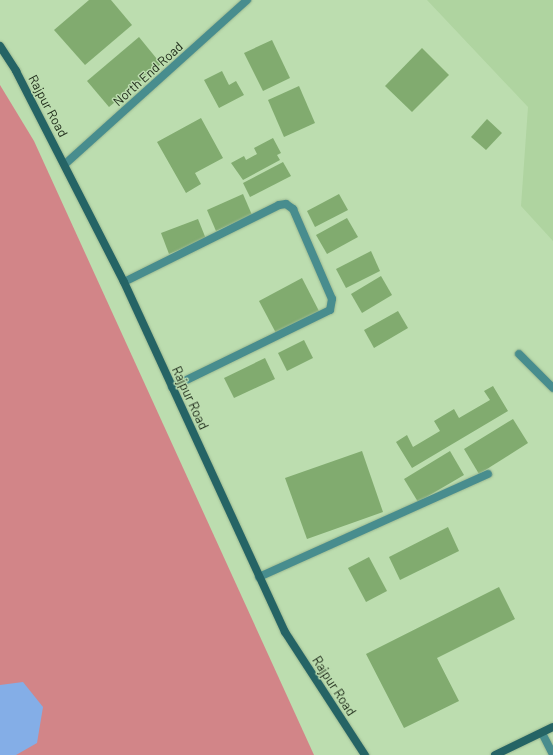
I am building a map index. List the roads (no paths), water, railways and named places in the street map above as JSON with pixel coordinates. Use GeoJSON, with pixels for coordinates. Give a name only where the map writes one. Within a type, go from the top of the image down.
{"type":"FeatureCollection","features":[{"type":"Feature","properties":{"kind":"street","name":"North End Road"},"geometry":{"type":"LineString","coordinates":[[65,164],[247,0]]}},
{"type":"Feature","properties":{"kind":"street","name":"Rajpur Road"},"geometry":{"type":"LineString","coordinates":[[0,46],[65,164],[124,282],[284,632],[365,755]]}},
{"type":"Feature","properties":{"kind":"street"},"geometry":{"type":"LineString","coordinates":[[124,282],[279,205],[286,204],[293,209],[332,299],[330,310],[172,387]]}},
{"type":"Feature","properties":{"kind":"street"},"geometry":{"type":"LineString","coordinates":[[520,354],[553,388]]}},
{"type":"Feature","properties":{"kind":"street"},"geometry":{"type":"LineString","coordinates":[[259,577],[488,474]]}},
{"type":"Feature","properties":{"kind":"street"},"geometry":{"type":"LineString","coordinates":[[495,755],[553,727]]}},
{"type":"Feature","properties":{"kind":"street"},"geometry":{"type":"LineString","coordinates":[[542,733],[553,755]]}},
{"type":"Feature","properties":{"kind":"water"},"geometry":{"type":"Polygon","coordinates":[[[23,682],[43,707],[37,743],[16,755],[0,755],[0,685],[23,682]]]}}]}
